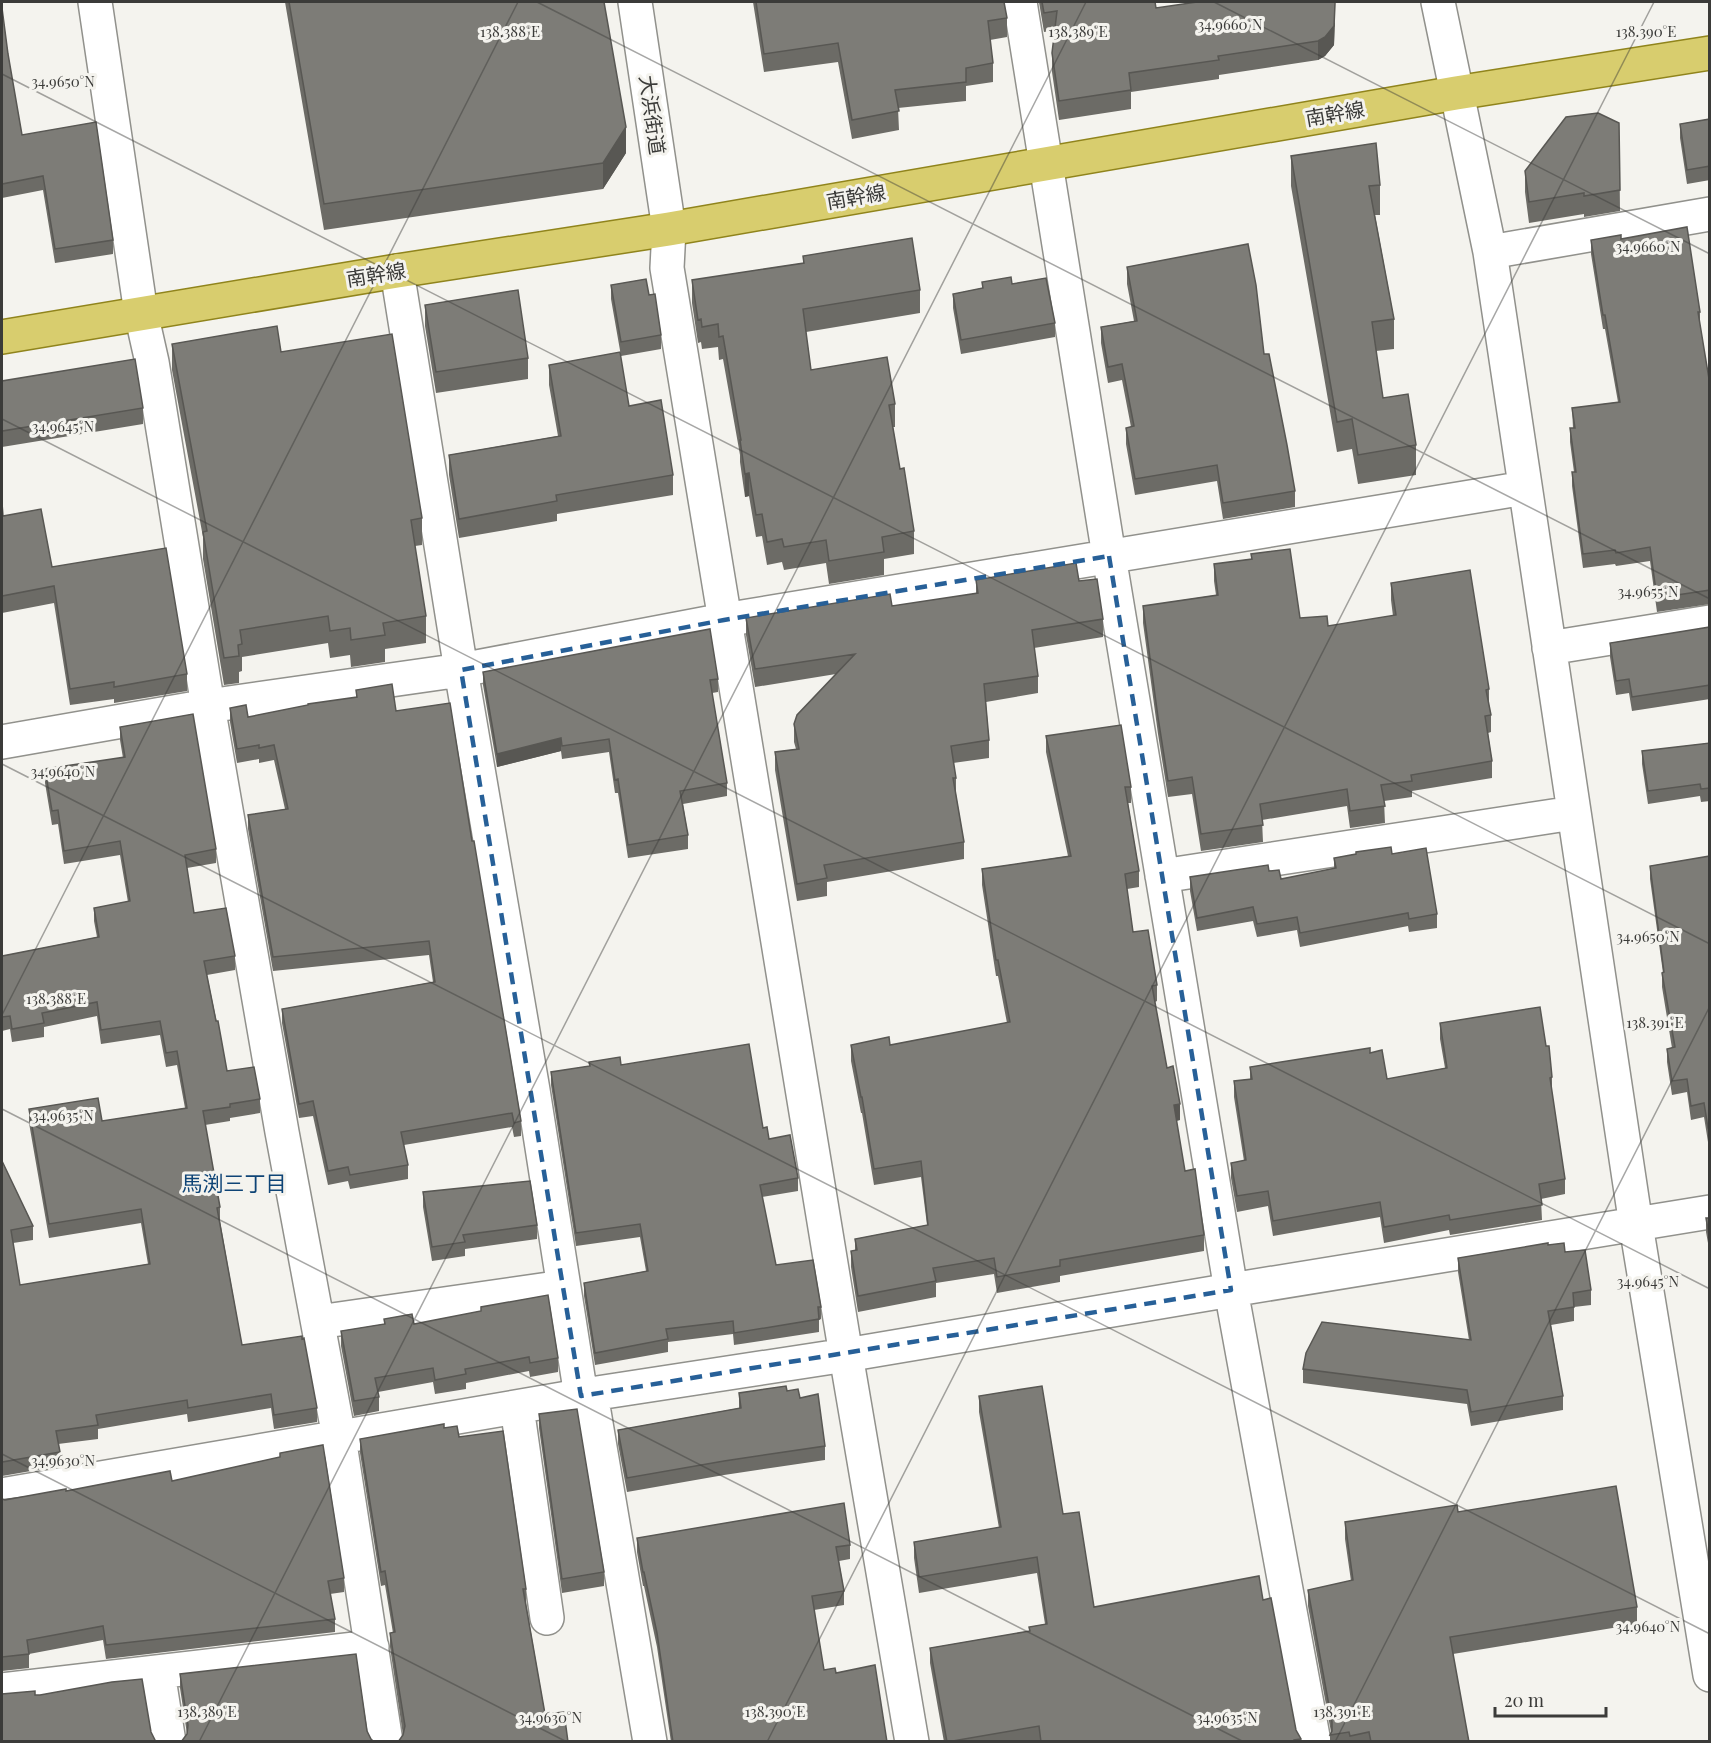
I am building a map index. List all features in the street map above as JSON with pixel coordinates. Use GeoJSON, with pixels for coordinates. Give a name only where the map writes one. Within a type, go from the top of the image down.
{"type":"FeatureCollection","features":[{"type":"Feature","properties":{"kind":"main road","name":"南幹線"},"geometry":{"type":"LineString","coordinates":[[2,337],[397,271],[669,230],[1456,93],[1710,53]]}},
{"type":"Feature","properties":{"kind":"street"},"geometry":{"type":"LineString","coordinates":[[95,2],[141,313],[152,362],[208,706],[282,1132],[339,1437],[386,1742]]}},
{"type":"Feature","properties":{"kind":"street","name":"大浜街道"},"geometry":{"type":"LineString","coordinates":[[635,2],[669,230],[667,268],[912,1742]]}},
{"type":"Feature","properties":{"kind":"street"},"geometry":{"type":"LineString","coordinates":[[1020,2],[1231,1290],[1314,1742]]}},
{"type":"Feature","properties":{"kind":"street"},"geometry":{"type":"LineString","coordinates":[[1438,2],[1490,252],[1636,1225],[1710,1675]]}},
{"type":"Feature","properties":{"kind":"street"},"geometry":{"type":"LineString","coordinates":[[1490,252],[1710,214]]}},
{"type":"Feature","properties":{"kind":"street"},"geometry":{"type":"LineString","coordinates":[[397,271],[533,1090],[563,1287],[586,1395],[650,1742]]}},
{"type":"Feature","properties":{"kind":"street"},"geometry":{"type":"LineString","coordinates":[[2,742],[208,706],[462,670],[724,620],[1526,488]]}},
{"type":"Feature","properties":{"kind":"street"},"geometry":{"type":"LineString","coordinates":[[1549,648],[1710,622]]}},
{"type":"Feature","properties":{"kind":"street"},"geometry":{"type":"LineString","coordinates":[[1162,876],[1573,813]]}},
{"type":"Feature","properties":{"kind":"street"},"geometry":{"type":"LineString","coordinates":[[2,1495],[586,1395],[846,1355],[1710,1212]]}},
{"type":"Feature","properties":{"kind":"street"},"geometry":{"type":"LineString","coordinates":[[318,1322],[563,1287]]}},
{"type":"Feature","properties":{"kind":"street"},"geometry":{"type":"LineString","coordinates":[[517,1407],[547,1618]]}},
{"type":"Feature","properties":{"kind":"street"},"geometry":{"type":"LineString","coordinates":[[2,1690],[372,1647]]}},
{"type":"Feature","properties":{"kind":"street"},"geometry":{"type":"LineString","coordinates":[[158,1672],[169,1742]]}},
{"type":"Feature","properties":{"kind":"highlighted area"},"geometry":{"type":"Polygon","coordinates":[[[1109,556],[1231,1290],[581,1396],[461,670],[724,620],[1109,556]]]}},
{"type":"Feature","properties":{"kind":"building"},"geometry":{"type":"Polygon","coordinates":[[[289,2],[604,2],[626,127],[603,163],[324,204],[289,2]]]}},
{"type":"Feature","properties":{"kind":"building"},"geometry":{"type":"Polygon","coordinates":[[[756,2],[1004,2],[1007,18],[988,21],[993,63],[966,68],[966,82],[895,90],[899,111],[852,120],[838,43],[764,54],[756,2]]]}},
{"type":"Feature","properties":{"kind":"building"},"geometry":{"type":"Polygon","coordinates":[[[1042,2],[1155,2],[1156,8],[1197,2],[1335,2],[1335,4],[1334,26],[1325,37],[1318,41],[1218,56],[1219,60],[1129,73],[1131,90],[1059,101],[1052,53],[1057,11],[1044,13],[1042,2]]]}},
{"type":"Feature","properties":{"kind":"building"},"geometry":{"type":"Polygon","coordinates":[[[2,8],[22,135],[96,122],[113,240],[55,249],[43,176],[2,184],[2,8]]]}},
{"type":"Feature","properties":{"kind":"building"},"geometry":{"type":"Polygon","coordinates":[[[1598,113],[1619,123],[1620,190],[1529,202],[1525,171],[1566,117],[1598,113]]]}},
{"type":"Feature","properties":{"kind":"building"},"geometry":{"type":"Polygon","coordinates":[[[1710,119],[1710,166],[1687,170],[1680,124],[1710,119]]]}},
{"type":"Feature","properties":{"kind":"building"},"geometry":{"type":"Polygon","coordinates":[[[1376,143],[1380,185],[1369,186],[1394,319],[1372,322],[1383,398],[1408,394],[1416,445],[1358,455],[1352,419],[1337,422],[1291,156],[1376,143]]]}},
{"type":"Feature","properties":{"kind":"building"},"geometry":{"type":"Polygon","coordinates":[[[1687,227],[1710,385],[1710,590],[1657,598],[1650,547],[1616,553],[1615,550],[1583,554],[1572,472],[1576,472],[1570,428],[1575,428],[1572,408],[1620,402],[1591,240],[1621,235],[1621,239],[1687,227]]]}},
{"type":"Feature","properties":{"kind":"building"},"geometry":{"type":"Polygon","coordinates":[[[912,238],[920,290],[803,309],[811,370],[887,357],[895,404],[889,405],[900,469],[904,468],[914,531],[882,537],[884,552],[829,561],[826,540],[784,547],[782,539],[767,542],[762,514],[756,515],[749,473],[745,474],[723,336],[719,337],[718,324],[702,327],[701,319],[698,320],[692,280],[804,263],[803,256],[912,238]]]}},
{"type":"Feature","properties":{"kind":"building"},"geometry":{"type":"Polygon","coordinates":[[[1248,244],[1256,285],[1264,354],[1269,354],[1295,491],[1223,503],[1217,465],[1135,479],[1126,428],[1134,426],[1122,364],[1108,367],[1101,327],[1137,321],[1127,267],[1248,244]]]}},
{"type":"Feature","properties":{"kind":"building"},"geometry":{"type":"Polygon","coordinates":[[[1011,277],[1012,284],[1046,278],[1055,323],[961,340],[953,294],[983,288],[982,282],[1011,277]]]}},
{"type":"Feature","properties":{"kind":"building"},"geometry":{"type":"Polygon","coordinates":[[[646,279],[649,295],[655,294],[661,335],[621,342],[611,285],[646,279]]]}},
{"type":"Feature","properties":{"kind":"building"},"geometry":{"type":"Polygon","coordinates":[[[518,290],[528,358],[436,372],[425,305],[518,290]]]}},
{"type":"Feature","properties":{"kind":"building"},"geometry":{"type":"Polygon","coordinates":[[[277,326],[281,352],[392,334],[422,518],[411,520],[426,616],[383,623],[385,635],[351,640],[350,628],[330,631],[328,616],[240,630],[242,644],[238,645],[239,656],[224,658],[203,532],[207,531],[172,344],[277,326]]]}},
{"type":"Feature","properties":{"kind":"building"},"geometry":{"type":"Polygon","coordinates":[[[620,352],[629,406],[661,400],[673,475],[556,495],[557,501],[459,519],[449,455],[561,436],[549,365],[620,352]]]}},
{"type":"Feature","properties":{"kind":"building"},"geometry":{"type":"Polygon","coordinates":[[[135,359],[143,408],[2,431],[2,381],[135,359]]]}},
{"type":"Feature","properties":{"kind":"building"},"geometry":{"type":"Polygon","coordinates":[[[2,503],[3,516],[41,509],[52,567],[166,548],[187,674],[114,687],[114,682],[70,689],[54,586],[2,596],[2,503]]]}},
{"type":"Feature","properties":{"kind":"building"},"geometry":{"type":"Polygon","coordinates":[[[1290,549],[1300,618],[1327,616],[1328,626],[1396,615],[1391,583],[1470,570],[1489,689],[1486,690],[1491,715],[1485,716],[1492,761],[1411,775],[1412,781],[1381,785],[1385,806],[1350,811],[1347,789],[1260,804],[1263,825],[1201,834],[1192,777],[1168,781],[1143,606],[1218,595],[1214,564],[1252,559],[1251,554],[1290,549]]]}},
{"type":"Feature","properties":{"kind":"building"},"geometry":{"type":"Polygon","coordinates":[[[1076,563],[1079,581],[1097,579],[1103,619],[1032,630],[1038,676],[984,684],[989,740],[951,746],[956,778],[953,778],[964,842],[824,865],[827,878],[797,884],[775,752],[799,749],[794,724],[797,715],[855,654],[755,669],[746,618],[890,594],[892,606],[978,593],[976,580],[1076,563]]]}},
{"type":"Feature","properties":{"kind":"building"},"geometry":{"type":"Polygon","coordinates":[[[1710,627],[1710,685],[1632,697],[1629,679],[1616,681],[1610,643],[1710,627]]]}},
{"type":"Feature","properties":{"kind":"building"},"geometry":{"type":"Polygon","coordinates":[[[710,629],[718,679],[710,680],[727,783],[680,791],[688,835],[628,845],[618,779],[615,780],[609,739],[562,746],[561,738],[497,754],[483,672],[710,629]]]}},
{"type":"Feature","properties":{"kind":"building"},"geometry":{"type":"Polygon","coordinates":[[[392,684],[396,711],[450,703],[521,1121],[514,1123],[512,1113],[401,1132],[408,1165],[350,1175],[348,1167],[328,1171],[313,1101],[299,1104],[282,1009],[435,982],[429,941],[273,957],[248,815],[288,809],[274,745],[237,749],[230,708],[246,705],[248,717],[308,704],[357,697],[356,690],[392,684]]]}},
{"type":"Feature","properties":{"kind":"building"},"geometry":{"type":"Polygon","coordinates":[[[193,714],[216,849],[185,855],[194,913],[226,908],[235,956],[204,961],[227,1071],[254,1067],[260,1099],[203,1111],[220,1207],[217,1208],[242,1345],[302,1336],[317,1408],[274,1415],[271,1394],[188,1408],[187,1400],[96,1415],[98,1425],[56,1431],[60,1452],[2,1462],[2,1161],[33,1226],[11,1230],[20,1285],[150,1264],[141,1209],[49,1224],[29,1109],[98,1098],[102,1121],[187,1108],[177,1051],[166,1053],[160,1021],[101,1030],[97,1002],[42,1013],[44,1023],[12,1029],[10,1016],[2,1017],[2,956],[99,937],[94,908],[130,901],[120,841],[64,851],[58,810],[52,811],[45,769],[125,757],[120,727],[193,714]]]}},
{"type":"Feature","properties":{"kind":"building"},"geometry":{"type":"Polygon","coordinates":[[[1121,725],[1131,787],[1125,787],[1139,871],[1125,874],[1133,932],[1148,930],[1157,985],[1152,986],[1167,1068],[1173,1066],[1180,1104],[1174,1105],[1185,1171],[1195,1169],[1204,1235],[1060,1260],[1060,1266],[997,1277],[994,1258],[933,1268],[936,1281],[858,1296],[851,1251],[857,1250],[855,1239],[928,1225],[921,1161],[874,1169],[851,1045],[889,1037],[890,1045],[1010,1022],[998,960],[996,960],[982,869],[1071,856],[1046,736],[1121,725]]]}},
{"type":"Feature","properties":{"kind":"building"},"geometry":{"type":"Polygon","coordinates":[[[1710,743],[1710,788],[1701,789],[1700,784],[1648,791],[1642,751],[1710,743]]]}},
{"type":"Feature","properties":{"kind":"building"},"geometry":{"type":"Polygon","coordinates":[[[1391,847],[1392,854],[1426,848],[1437,914],[1409,919],[1408,913],[1300,933],[1297,917],[1257,924],[1253,907],[1197,918],[1190,877],[1268,865],[1269,871],[1279,870],[1281,879],[1336,868],[1334,858],[1391,847]]]}},
{"type":"Feature","properties":{"kind":"building"},"geometry":{"type":"Polygon","coordinates":[[[1710,856],[1710,1128],[1708,1128],[1704,1103],[1691,1106],[1687,1079],[1672,1081],[1667,1049],[1675,1047],[1662,973],[1664,972],[1650,866],[1710,856]]]}},
{"type":"Feature","properties":{"kind":"building"},"geometry":{"type":"Polygon","coordinates":[[[1540,1007],[1546,1046],[1549,1046],[1552,1077],[1550,1078],[1565,1179],[1539,1184],[1542,1205],[1450,1220],[1449,1215],[1384,1227],[1380,1202],[1273,1221],[1268,1191],[1237,1196],[1231,1163],[1246,1160],[1234,1081],[1252,1079],[1250,1067],[1370,1048],[1370,1053],[1382,1050],[1387,1079],[1447,1068],[1440,1023],[1540,1007]]]}},
{"type":"Feature","properties":{"kind":"building"},"geometry":{"type":"Polygon","coordinates":[[[749,1044],[763,1128],[767,1127],[769,1139],[790,1135],[798,1178],[760,1185],[776,1265],[813,1260],[821,1307],[818,1307],[819,1319],[734,1333],[733,1321],[666,1329],[668,1339],[595,1353],[584,1283],[648,1271],[640,1224],[576,1233],[551,1072],[590,1066],[589,1062],[620,1057],[621,1065],[749,1044]]]}},
{"type":"Feature","properties":{"kind":"building"},"geometry":{"type":"Polygon","coordinates":[[[530,1181],[537,1225],[463,1235],[465,1242],[432,1247],[423,1192],[530,1181]]]}},
{"type":"Feature","properties":{"kind":"building"},"geometry":{"type":"Polygon","coordinates":[[[1706,1218],[1710,1218],[1710,1241],[1706,1218]]]}},
{"type":"Feature","properties":{"kind":"building"},"geometry":{"type":"Polygon","coordinates":[[[1548,1243],[1548,1245],[1564,1243],[1565,1252],[1585,1250],[1591,1290],[1573,1293],[1574,1307],[1548,1311],[1563,1396],[1471,1412],[1467,1390],[1303,1369],[1306,1353],[1322,1322],[1471,1340],[1458,1258],[1548,1243]]]}},
{"type":"Feature","properties":{"kind":"building"},"geometry":{"type":"Polygon","coordinates":[[[548,1295],[558,1358],[530,1363],[529,1357],[465,1369],[466,1374],[435,1380],[433,1368],[375,1378],[379,1397],[354,1401],[341,1331],[385,1324],[384,1319],[412,1314],[414,1324],[481,1311],[481,1307],[548,1295]]]}},
{"type":"Feature","properties":{"kind":"building"},"geometry":{"type":"Polygon","coordinates":[[[786,1386],[787,1391],[798,1389],[800,1398],[818,1394],[825,1446],[627,1478],[618,1430],[741,1408],[739,1393],[786,1386]]]}},
{"type":"Feature","properties":{"kind":"building"},"geometry":{"type":"Polygon","coordinates":[[[1042,1386],[1063,1514],[1079,1512],[1094,1607],[1259,1576],[1263,1600],[1271,1598],[1296,1730],[1301,1739],[1294,1740],[1294,1742],[1041,1742],[1039,1726],[947,1742],[930,1648],[1030,1631],[1029,1627],[1047,1624],[1037,1557],[919,1577],[914,1542],[1001,1527],[979,1396],[1042,1386]]]}},
{"type":"Feature","properties":{"kind":"building"},"geometry":{"type":"Polygon","coordinates":[[[577,1409],[604,1572],[562,1579],[539,1414],[577,1409]]]}},
{"type":"Feature","properties":{"kind":"building"},"geometry":{"type":"Polygon","coordinates":[[[444,1424],[444,1428],[457,1426],[459,1437],[503,1431],[526,1589],[523,1589],[545,1714],[564,1712],[568,1742],[398,1742],[405,1726],[390,1633],[395,1632],[385,1571],[381,1572],[360,1439],[444,1424]]]}},
{"type":"Feature","properties":{"kind":"building"},"geometry":{"type":"Polygon","coordinates":[[[323,1445],[344,1578],[328,1581],[335,1619],[106,1645],[103,1626],[27,1640],[29,1654],[2,1657],[2,1499],[66,1489],[66,1491],[170,1471],[172,1481],[280,1457],[280,1453],[323,1445]]]}},
{"type":"Feature","properties":{"kind":"building"},"geometry":{"type":"Polygon","coordinates":[[[1616,1486],[1637,1607],[1450,1637],[1469,1742],[1371,1742],[1369,1732],[1350,1736],[1349,1732],[1330,1735],[1332,1722],[1308,1590],[1353,1580],[1345,1522],[1457,1505],[1458,1512],[1616,1486]]]}},
{"type":"Feature","properties":{"kind":"building"},"geometry":{"type":"Polygon","coordinates":[[[844,1503],[850,1545],[836,1547],[844,1591],[812,1596],[824,1670],[835,1668],[836,1673],[875,1665],[887,1742],[673,1742],[657,1633],[637,1538],[844,1503]]]}},
{"type":"Feature","properties":{"kind":"building"},"geometry":{"type":"Polygon","coordinates":[[[356,1654],[367,1731],[374,1742],[181,1742],[187,1734],[188,1725],[180,1674],[356,1654]]]}},
{"type":"Feature","properties":{"kind":"building"},"geometry":{"type":"Polygon","coordinates":[[[142,1679],[151,1732],[156,1742],[2,1742],[2,1694],[35,1691],[35,1695],[40,1695],[142,1679]]]}},
{"type":"Feature","properties":{"kind":"district","name":"馬渕三丁目"},"geometry":{"type":"Point","coordinates":[234,1184]}}]}
